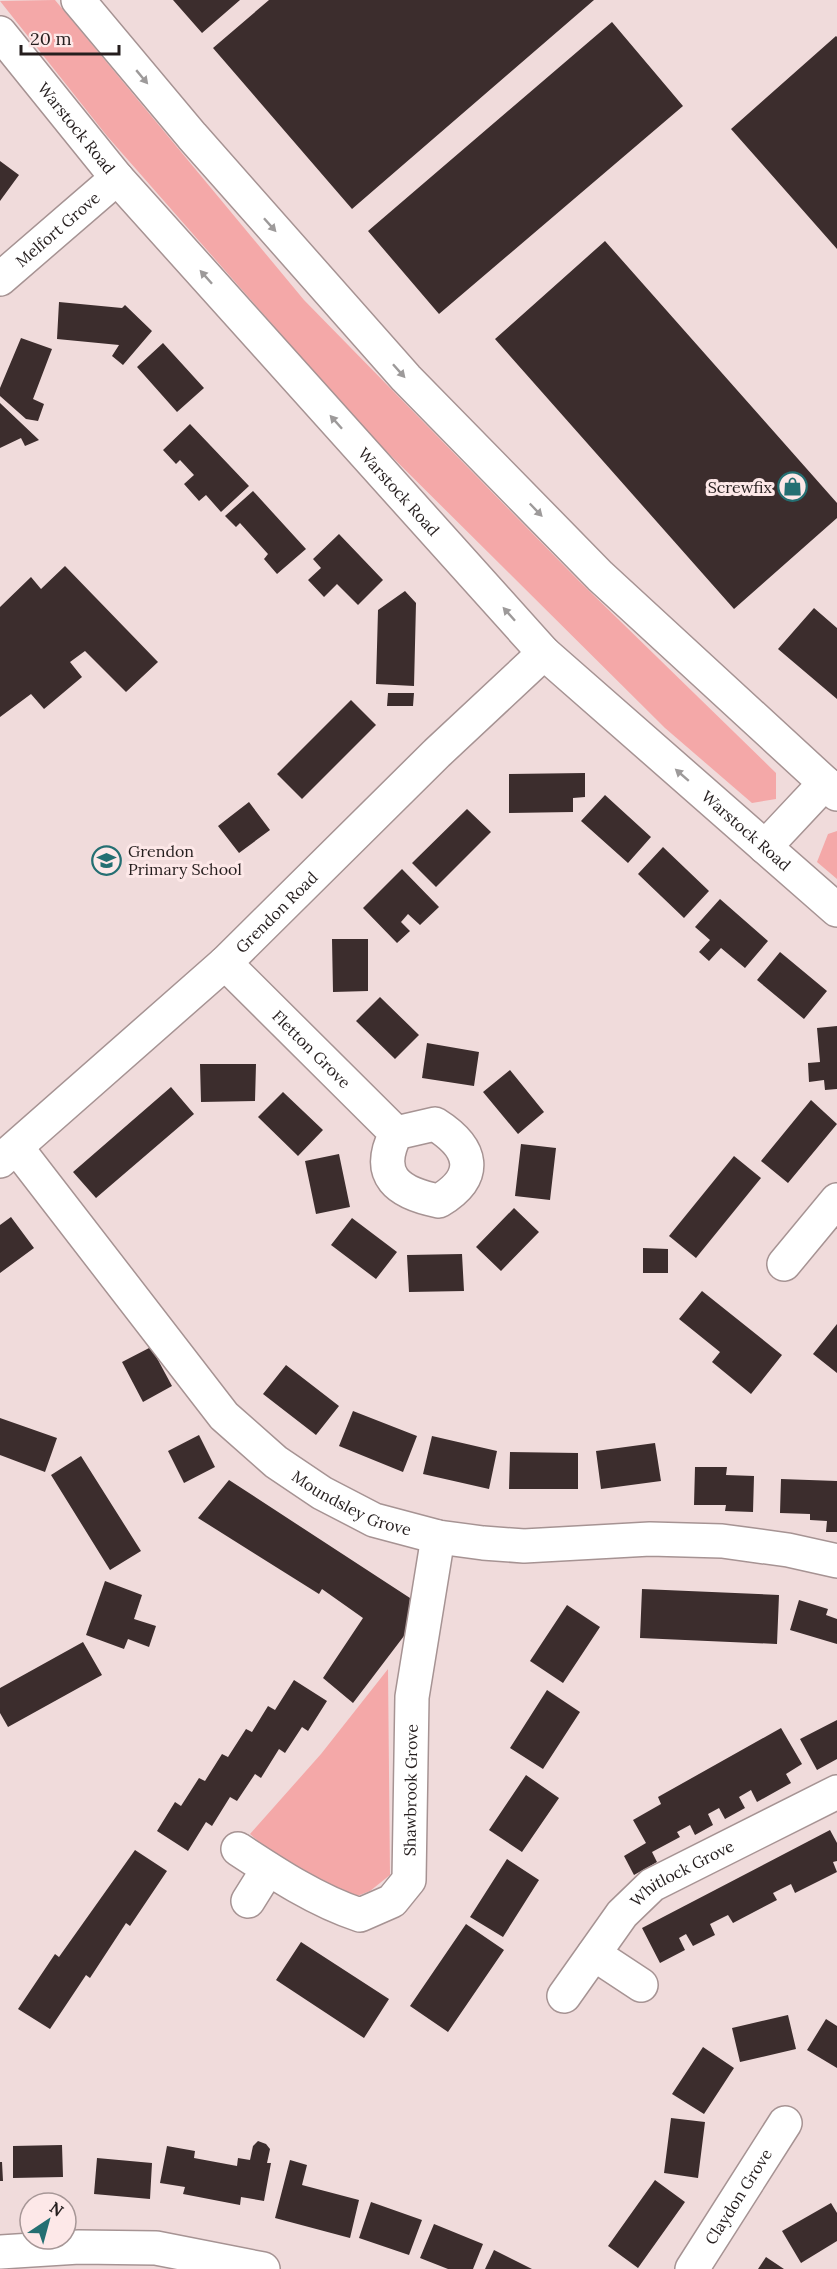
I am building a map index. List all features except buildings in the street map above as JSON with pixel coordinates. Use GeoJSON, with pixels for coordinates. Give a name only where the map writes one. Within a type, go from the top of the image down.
{"type":"FeatureCollection","features":[{"type":"Feature","properties":{"kind":"street"},"geometry":{"type":"LineString","coordinates":[[78,0],[192,136],[406,378],[600,576],[831,789],[765,847]]}},
{"type":"Feature","properties":{"kind":"street","name":"Warstock Road"},"geometry":{"type":"LineString","coordinates":[[0,33],[117,178],[544,653],[837,910]]}},
{"type":"Feature","properties":{"kind":"street","name":"Melfort Grove"},"geometry":{"type":"LineString","coordinates":[[0,279],[117,178]]}},
{"type":"Feature","properties":{"kind":"street","name":"Grendon Road"},"geometry":{"type":"LineString","coordinates":[[9,1155],[225,963],[437,753],[544,653]]}},
{"type":"Feature","properties":{"kind":"street","name":"Fletton Grove"},"geometry":{"type":"LineString","coordinates":[[225,963],[396,1133]]}},
{"type":"Feature","properties":{"kind":"street","name":"Moundsley Grove"},"geometry":{"type":"LineString","coordinates":[[9,1155],[224,1416],[276,1462],[322,1493],[374,1520],[438,1537],[524,1546],[650,1539],[722,1541],[788,1550],[837,1561]]}},
{"type":"Feature","properties":{"kind":"street"},"geometry":{"type":"LineString","coordinates":[[784,1264],[837,1200]]}},
{"type":"Feature","properties":{"kind":"street","name":"Shawbrook Grove"},"geometry":{"type":"LineString","coordinates":[[238,1850],[268,1869],[360,1915],[392,1901],[409,1880],[412,1697],[438,1537]]}},
{"type":"Feature","properties":{"kind":"street","name":"Whitlock Grove"},"geometry":{"type":"LineString","coordinates":[[564,1996],[622,1914],[652,1885],[837,1792]]}},
{"type":"Feature","properties":{"kind":"street"},"geometry":{"type":"LineString","coordinates":[[248,1901],[268,1869]]}},
{"type":"Feature","properties":{"kind":"street"},"geometry":{"type":"LineString","coordinates":[[594,1954],[641,1985]]}},
{"type":"Feature","properties":{"kind":"street","name":"Claydon Grove"},"geometry":{"type":"LineString","coordinates":[[692,2269],[784,2123]]}},
{"type":"Feature","properties":{"kind":"street"},"geometry":{"type":"LineString","coordinates":[[14,2257],[156,2248],[263,2269]]}},
{"type":"Feature","properties":{"kind":"shaded area"},"geometry":{"type":"Polygon","coordinates":[[[55,0],[304,300],[579,581],[776,773],[776,799],[752,803],[665,728],[364,429],[107,136],[0,1],[55,0]]]}},
{"type":"Feature","properties":{"kind":"shaded area"},"geometry":{"type":"Polygon","coordinates":[[[837,831],[837,879],[817,862],[828,834],[837,831]]]}},
{"type":"Feature","properties":{"kind":"shaded area"},"geometry":{"type":"Polygon","coordinates":[[[388,1669],[390,1875],[370,1891],[352,1898],[278,1858],[250,1834],[321,1754],[388,1669]]]}},
{"type":"Feature","properties":{"kind":"place","name":"Screwfix"},"geometry":{"type":"Point","coordinates":[793,487]}},
{"type":"Feature","properties":{"kind":"place","name":"Grendon Primary School"},"geometry":{"type":"Point","coordinates":[107,860]}}]}
